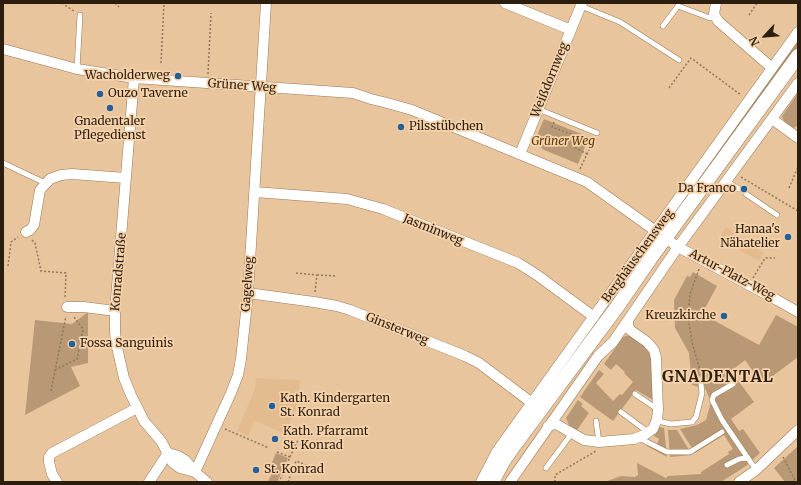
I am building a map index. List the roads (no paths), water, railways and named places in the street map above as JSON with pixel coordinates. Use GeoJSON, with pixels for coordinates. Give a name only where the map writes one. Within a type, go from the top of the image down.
{"type":"FeatureCollection","features":[{"type":"Feature","properties":{"kind":"main road","name":"Berghäuschensweg"},"geometry":{"type":"LineString","coordinates":[[492,482],[504,460],[516,443],[620,303],[661,234],[798,56]]}},
{"type":"Feature","properties":{"kind":"street"},"geometry":{"type":"LineString","coordinates":[[261,87],[266,3]]}},
{"type":"Feature","properties":{"kind":"street"},"geometry":{"type":"LineString","coordinates":[[505,3],[571,30]]}},
{"type":"Feature","properties":{"kind":"street"},"geometry":{"type":"LineString","coordinates":[[716,3],[714,11],[715,17],[718,21],[772,68]]}},
{"type":"Feature","properties":{"kind":"street","name":"Weißdornweg"},"geometry":{"type":"LineString","coordinates":[[520,154],[581,4]]}},
{"type":"Feature","properties":{"kind":"street","name":"Berghäuschensweg"},"geometry":{"type":"LineString","coordinates":[[481,482],[496,453],[594,317],[661,234],[749,101],[798,32]]}},
{"type":"Feature","properties":{"kind":"street","name":"Grüner Weg"},"geometry":{"type":"LineString","coordinates":[[3,49],[77,69],[134,78],[353,93],[371,100],[412,110],[587,182],[661,234]]}},
{"type":"Feature","properties":{"kind":"street","name":"Konradstraße"},"geometry":{"type":"LineString","coordinates":[[134,78],[115,311],[115,331],[120,362],[124,378],[137,408],[144,421],[161,441],[173,463],[180,468],[195,472],[207,482]]}},
{"type":"Feature","properties":{"kind":"street"},"geometry":{"type":"LineString","coordinates":[[523,482],[512,479],[548,426],[573,394],[598,356],[613,342],[678,247],[798,83]]}},
{"type":"Feature","properties":{"kind":"street","name":"Gagelweg"},"geometry":{"type":"LineString","coordinates":[[195,472],[231,393],[242,359],[248,294],[261,87]]}},
{"type":"Feature","properties":{"kind":"street"},"geometry":{"type":"LineString","coordinates":[[772,119],[796,134]]}},
{"type":"Feature","properties":{"kind":"street"},"geometry":{"type":"LineString","coordinates":[[26,232],[34,225],[39,194],[45,183],[55,177],[67,174],[126,178]]}},
{"type":"Feature","properties":{"kind":"street","name":"Jasminweg"},"geometry":{"type":"LineString","coordinates":[[255,192],[347,199],[383,209],[518,263],[537,275],[594,317]]}},
{"type":"Feature","properties":{"kind":"street","name":"Artur-Platz-Weg"},"geometry":{"type":"LineString","coordinates":[[661,234],[678,247],[797,310]]}},
{"type":"Feature","properties":{"kind":"street","name":"Ginsterweg"},"geometry":{"type":"LineString","coordinates":[[248,294],[314,302],[350,310],[465,356],[479,364],[532,403]]}},
{"type":"Feature","properties":{"kind":"street"},"geometry":{"type":"LineString","coordinates":[[67,307],[84,306],[115,311]]}},
{"type":"Feature","properties":{"kind":"street"},"geometry":{"type":"LineString","coordinates":[[548,426],[556,424],[584,440],[599,446],[638,438],[653,429],[657,415],[655,352],[647,342],[630,330],[628,321]]}},
{"type":"Feature","properties":{"kind":"street"},"geometry":{"type":"LineString","coordinates":[[57,482],[52,474],[48,462],[52,453],[137,408]]}},
{"type":"Feature","properties":{"kind":"street"},"geometry":{"type":"LineString","coordinates":[[739,482],[756,470],[798,430]]}},
{"type":"Feature","properties":{"kind":"street"},"geometry":{"type":"LineString","coordinates":[[149,482],[168,453]]}},
{"type":"Feature","properties":{"kind":"lane","name":"Weißdornweg"},"geometry":{"type":"LineString","coordinates":[[581,4],[620,22],[679,60]]}},
{"type":"Feature","properties":{"kind":"lane"},"geometry":{"type":"LineString","coordinates":[[663,26],[678,6],[710,18],[715,17]]}},
{"type":"Feature","properties":{"kind":"lane"},"geometry":{"type":"LineString","coordinates":[[77,69],[80,15]]}},
{"type":"Feature","properties":{"kind":"lane"},"geometry":{"type":"LineString","coordinates":[[538,110],[597,133]]}},
{"type":"Feature","properties":{"kind":"lane"},"geometry":{"type":"LineString","coordinates":[[3,163],[45,183]]}},
{"type":"Feature","properties":{"kind":"lane"},"geometry":{"type":"LineString","coordinates":[[726,181],[739,189]]}},
{"type":"Feature","properties":{"kind":"lane"},"geometry":{"type":"LineString","coordinates":[[746,194],[777,215]]}},
{"type":"Feature","properties":{"kind":"lane"},"geometry":{"type":"LineString","coordinates":[[635,394],[657,415],[662,422],[671,424],[692,422],[696,416],[702,393],[702,382]]}},
{"type":"Feature","properties":{"kind":"lane"},"geometry":{"type":"LineString","coordinates":[[733,384],[714,396],[712,400],[722,420],[756,470]]}},
{"type":"Feature","properties":{"kind":"lane"},"geometry":{"type":"LineString","coordinates":[[621,412],[648,433]]}},
{"type":"Feature","properties":{"kind":"lane"},"geometry":{"type":"LineString","coordinates":[[596,421],[599,446]]}},
{"type":"Feature","properties":{"kind":"lane"},"geometry":{"type":"LineString","coordinates":[[638,438],[667,452],[690,452],[722,432]]}},
{"type":"Feature","properties":{"kind":"lane"},"geometry":{"type":"LineString","coordinates":[[546,468],[572,433]]}},
{"type":"Feature","properties":{"kind":"lane"},"geometry":{"type":"LineString","coordinates":[[728,465],[739,459],[748,458]]}},
{"type":"Feature","properties":{"kind":"place","name":"Wacholderweg"},"geometry":{"type":"Point","coordinates":[178,76]}},
{"type":"Feature","properties":{"kind":"place","name":"Ouzo Taverne"},"geometry":{"type":"Point","coordinates":[100,94]}},
{"type":"Feature","properties":{"kind":"place","name":"Gnadentaler Pflegedienst"},"geometry":{"type":"Point","coordinates":[110,108]}},
{"type":"Feature","properties":{"kind":"place","name":"Pilsstübchen"},"geometry":{"type":"Point","coordinates":[401,127]}},
{"type":"Feature","properties":{"kind":"place","name":"Da Franco"},"geometry":{"type":"Point","coordinates":[744,189]}},
{"type":"Feature","properties":{"kind":"place","name":"Hanaa's Nähatelier"},"geometry":{"type":"Point","coordinates":[788,237]}},
{"type":"Feature","properties":{"kind":"place","name":"Kreuzkirche"},"geometry":{"type":"Point","coordinates":[724,316]}},
{"type":"Feature","properties":{"kind":"place","name":"Fossa Sanguinis"},"geometry":{"type":"Point","coordinates":[72,344]}},
{"type":"Feature","properties":{"kind":"place","name":"Kath. Kindergarten St. Konrad"},"geometry":{"type":"Point","coordinates":[272,406]}},
{"type":"Feature","properties":{"kind":"place","name":"Kath. Pfarramt St. Konrad"},"geometry":{"type":"Point","coordinates":[275,439]}},
{"type":"Feature","properties":{"kind":"place","name":"St. Konrad"},"geometry":{"type":"Point","coordinates":[256,470]}},
{"type":"Feature","properties":{"kind":"district","name":"GNADENTAL"},"geometry":{"type":"Point","coordinates":[718,377]}}]}
